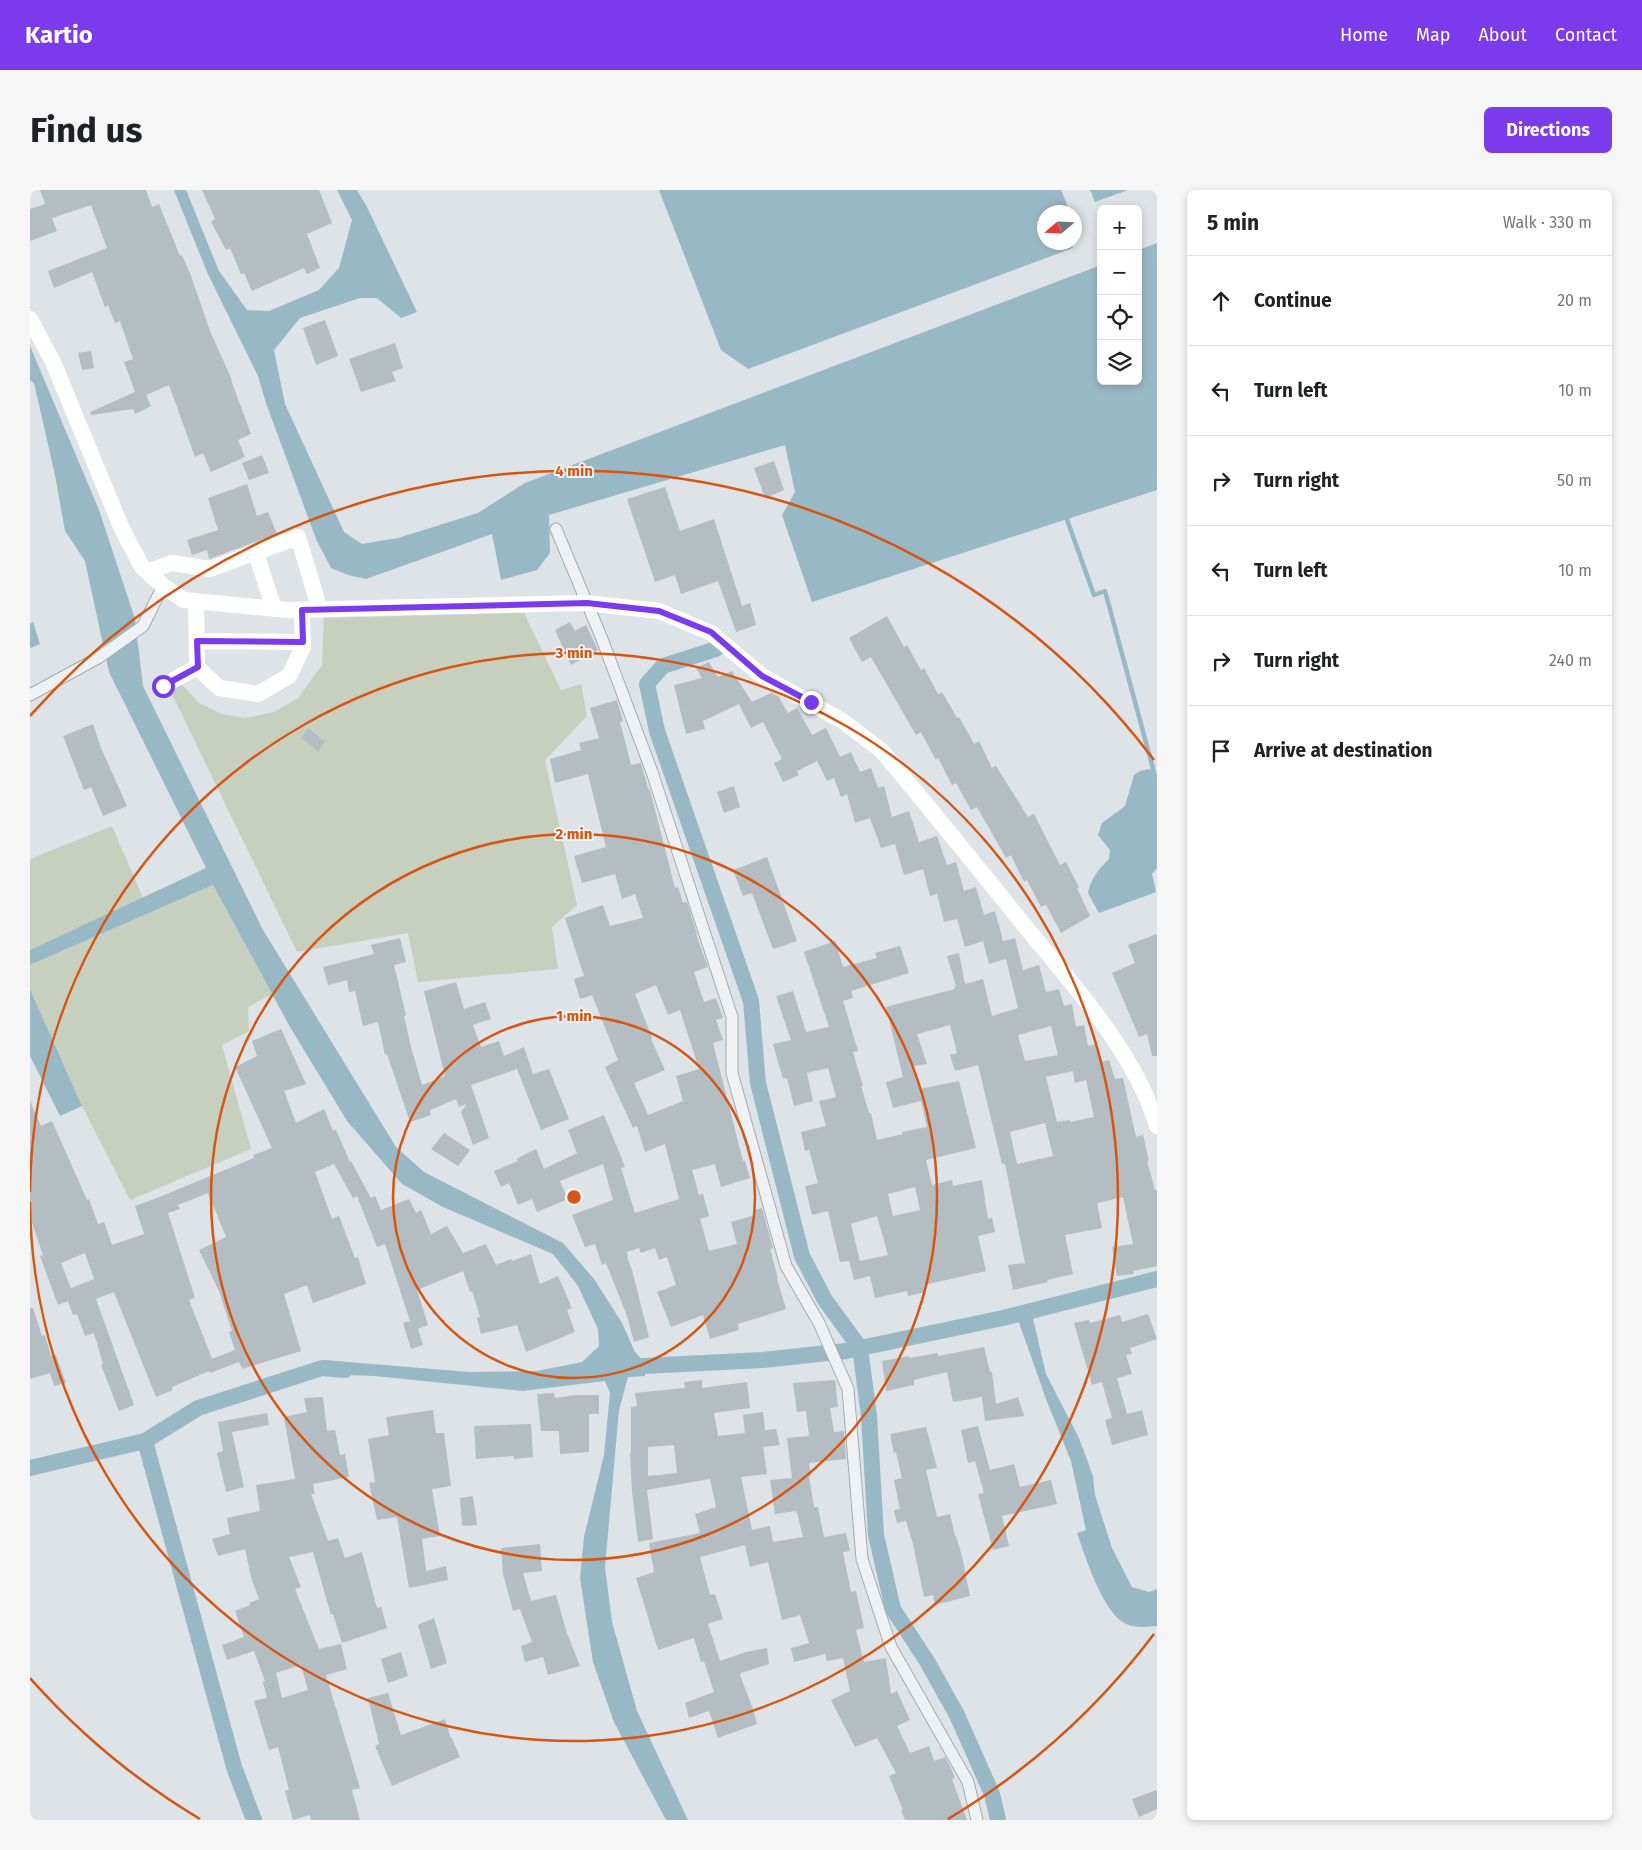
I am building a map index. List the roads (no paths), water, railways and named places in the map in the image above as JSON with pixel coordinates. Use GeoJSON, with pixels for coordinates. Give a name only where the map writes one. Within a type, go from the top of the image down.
{"type":"FeatureCollection","features":[{"type":"Feature","properties":{"kind":"street"},"geometry":{"type":"LineString","coordinates":[[30,320],[52,362],[122,530],[142,567],[163,586],[184,600],[302,610],[587,603],[659,611],[711,632],[762,676],[844,722],[882,750],[1072,984],[1122,1050],[1151,1104],[1157,1126]]}},
{"type":"Feature","properties":{"kind":"street"},"geometry":{"type":"LineString","coordinates":[[556,529],[587,603],[652,772],[732,1017],[732,1073],[786,1266],[819,1323],[848,1389],[862,1559],[891,1647],[968,1782],[977,1820]]}},
{"type":"Feature","properties":{"kind":"street"},"geometry":{"type":"LineString","coordinates":[[148,572],[172,563],[210,569],[298,537],[320,610]]}},
{"type":"Feature","properties":{"kind":"street"},"geometry":{"type":"LineString","coordinates":[[256,553],[274,609]]}},
{"type":"Feature","properties":{"kind":"street"},"geometry":{"type":"LineString","coordinates":[[30,695],[98,658],[143,626],[163,586]]}},
{"type":"Feature","properties":{"kind":"street"},"geometry":{"type":"LineString","coordinates":[[196,601],[198,667],[219,688],[258,694],[289,676],[303,647],[302,610]]}},
{"type":"Feature","properties":{"kind":"street"},"geometry":{"type":"LineString","coordinates":[[197,641],[303,642]]}},
{"type":"Feature","properties":{"kind":"street"},"geometry":{"type":"LineString","coordinates":[[163,686],[198,667]]}},
{"type":"Feature","properties":{"kind":"water"},"geometry":{"type":"Polygon","coordinates":[[[174,190],[186,190],[219,271],[247,310],[269,311],[319,290],[339,268],[352,220],[337,190],[357,190],[367,207],[417,312],[401,318],[377,298],[360,298],[300,318],[274,350],[285,404],[344,532],[362,544],[398,538],[478,513],[525,483],[1097,267],[1097,385],[1142,385],[1142,249],[1157,243],[1157,490],[812,602],[782,515],[795,492],[785,445],[549,515],[550,553],[537,570],[501,580],[492,534],[366,579],[348,575],[331,568],[316,539],[266,403],[258,376],[207,272],[174,190]]]}},
{"type":"Feature","properties":{"kind":"water"},"geometry":{"type":"Polygon","coordinates":[[[659,190],[1061,190],[1067,205],[1037,205],[1037,250],[1068,250],[748,369],[721,350],[659,190]]]}},
{"type":"Feature","properties":{"kind":"water"},"geometry":{"type":"Polygon","coordinates":[[[1090,190],[1128,190],[1095,202],[1090,190]]]}},
{"type":"Feature","properties":{"kind":"water"},"geometry":{"type":"Polygon","coordinates":[[[30,346],[99,510],[135,619],[143,686],[263,930],[396,1147],[424,1172],[563,1243],[594,1279],[622,1323],[635,1352],[645,1363],[645,1376],[628,1377],[619,1410],[605,1567],[612,1622],[637,1711],[688,1820],[666,1820],[614,1722],[593,1662],[580,1578],[584,1537],[604,1455],[610,1393],[605,1381],[522,1391],[375,1376],[324,1374],[324,1360],[469,1372],[537,1371],[582,1362],[599,1346],[598,1329],[578,1286],[553,1254],[443,1207],[402,1184],[347,1121],[290,1027],[213,885],[30,965],[30,950],[206,868],[109,672],[85,561],[65,531],[55,475],[34,383],[30,380],[30,346]]]}},
{"type":"Feature","properties":{"kind":"water"},"geometry":{"type":"Polygon","coordinates":[[[33,622],[40,644],[30,648],[30,624],[33,622]]]}},
{"type":"Feature","properties":{"kind":"water"},"geometry":{"type":"Polygon","coordinates":[[[1149,769],[1157,774],[1157,868],[1152,874],[1156,892],[1099,913],[1088,893],[1096,874],[1109,859],[1110,850],[1098,835],[1102,823],[1125,806],[1134,775],[1149,769]]]}},
{"type":"Feature","properties":{"kind":"water"},"geometry":{"type":"Polygon","coordinates":[[[30,989],[82,1106],[60,1116],[30,1056],[30,989]]]}},
{"type":"Feature","properties":{"kind":"water"},"geometry":{"type":"Polygon","coordinates":[[[1031,1310],[1046,1374],[1079,1438],[1093,1476],[1095,1495],[1112,1548],[1132,1587],[1149,1592],[1157,1589],[1157,1626],[1133,1626],[1117,1618],[1102,1597],[1090,1570],[1077,1533],[1086,1530],[1071,1461],[1046,1399],[1016,1314],[1031,1310]]]}},
{"type":"Feature","properties":{"kind":"waterway"},"geometry":{"type":"LineString","coordinates":[[1065,514],[1094,595],[1105,591],[1154,772]]}},
{"type":"Feature","properties":{"kind":"waterway"},"geometry":{"type":"LineString","coordinates":[[716,649],[663,666],[647,684],[657,731],[751,1001],[758,1083],[802,1256],[825,1300],[860,1348],[869,1416],[876,1535],[893,1609],[928,1663],[957,1715],[992,1794],[998,1820]]}},
{"type":"Feature","properties":{"kind":"waterway"},"geometry":{"type":"LineString","coordinates":[[623,1367],[763,1360],[846,1351],[1003,1318],[1157,1279]]}},
{"type":"Feature","properties":{"kind":"waterway"},"geometry":{"type":"LineString","coordinates":[[145,1441],[198,1408],[322,1368],[345,1370]]}},
{"type":"Feature","properties":{"kind":"waterway"},"geometry":{"type":"LineString","coordinates":[[30,1468],[145,1441],[234,1767],[254,1820]]}}]}
